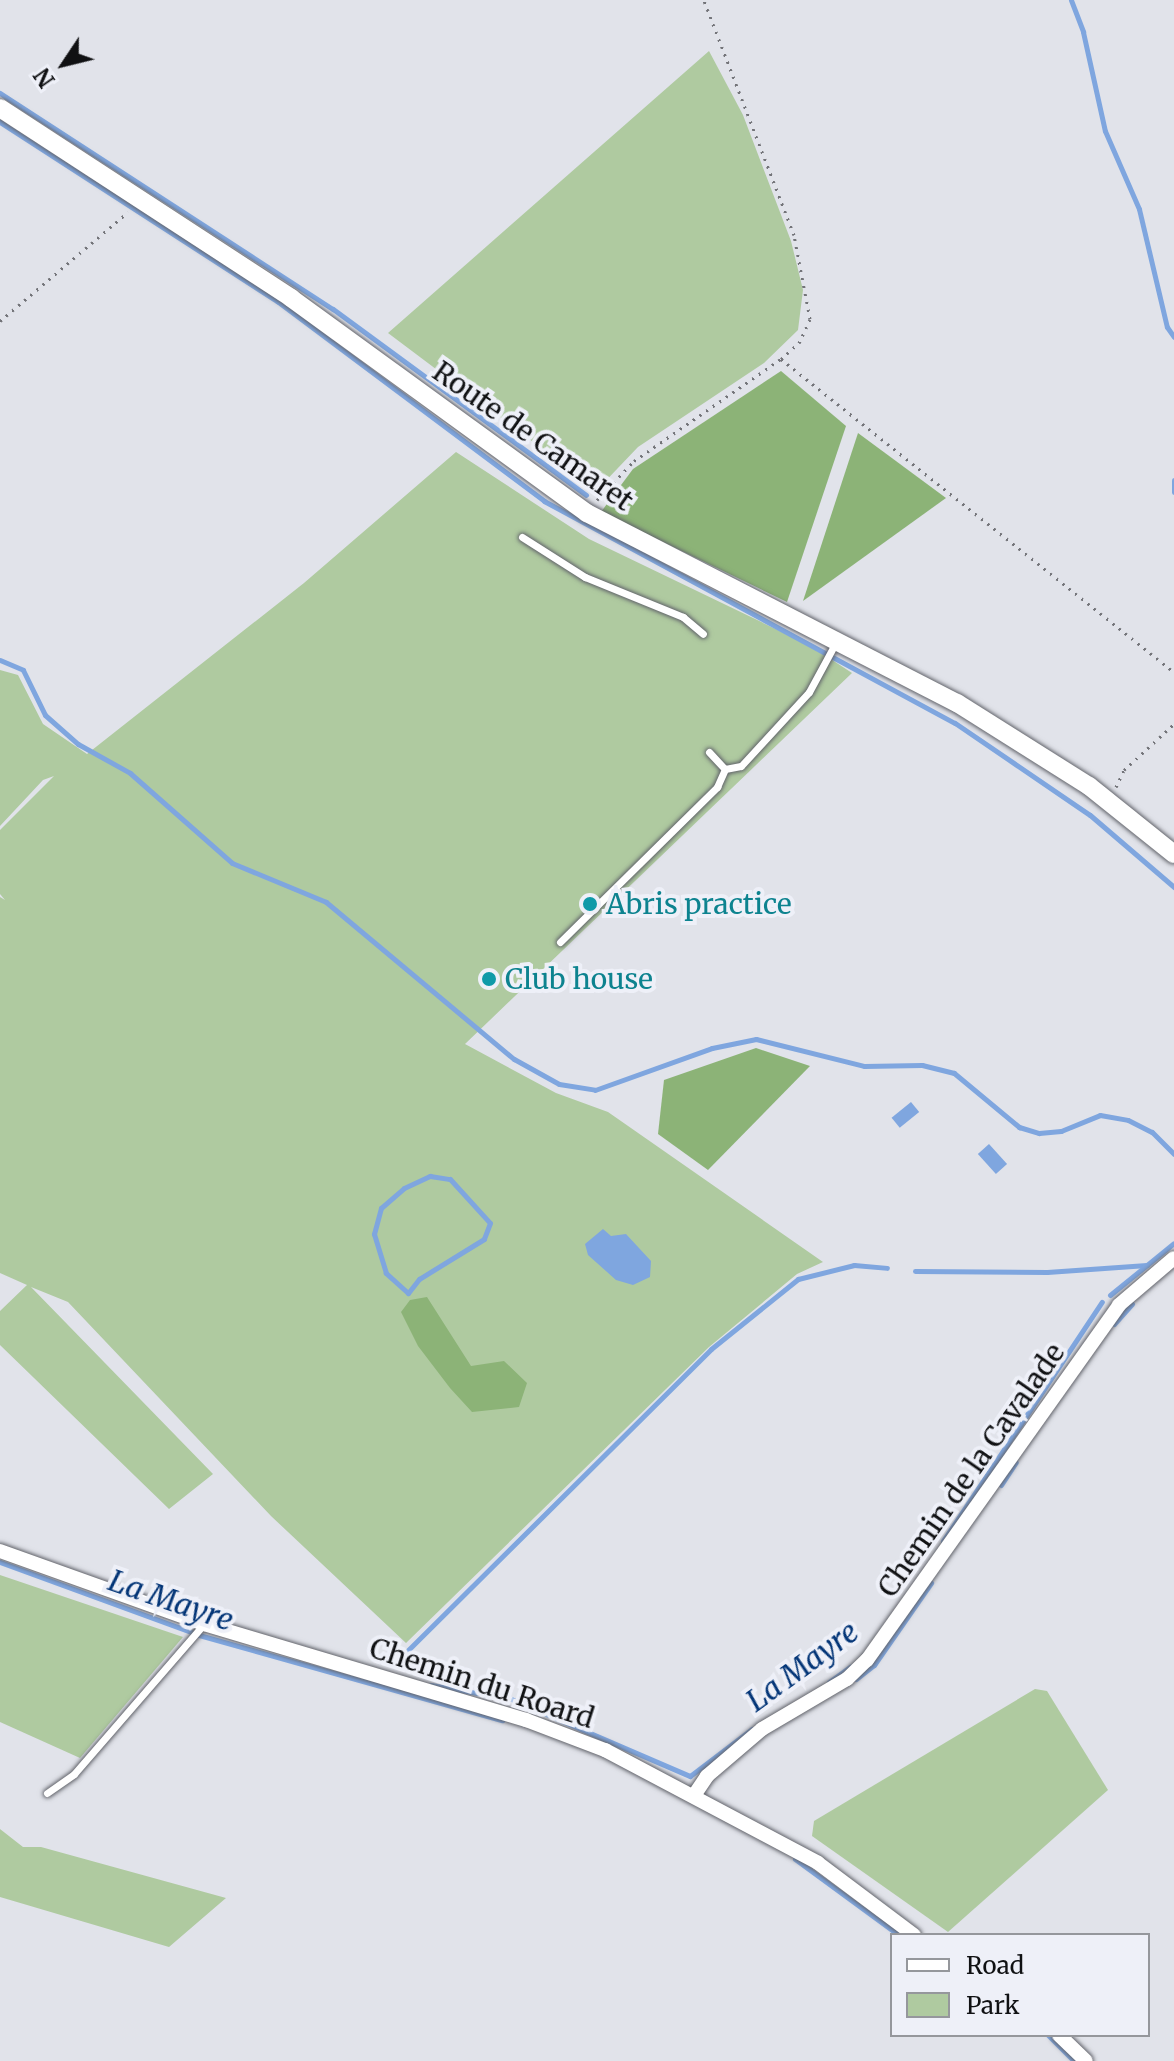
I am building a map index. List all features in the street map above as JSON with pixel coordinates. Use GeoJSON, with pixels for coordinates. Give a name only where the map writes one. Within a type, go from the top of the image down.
{"type":"FeatureCollection","features":[{"type":"Feature","properties":{"kind":"main road","name":"Route de Camaret"},"geometry":{"type":"LineString","coordinates":[[0,108],[144,199],[291,298],[587,513],[838,638],[957,703],[1109,801],[1174,854]]}},
{"type":"Feature","properties":{"kind":"street","name":"Chemin de la Cavalade"},"geometry":{"type":"LineString","coordinates":[[695,1794],[707,1776],[762,1729],[847,1679],[867,1660],[1119,1305],[1174,1258]]}},
{"type":"Feature","properties":{"kind":"street","name":"Chemin du Roard"},"geometry":{"type":"LineString","coordinates":[[0,1551],[204,1624],[526,1720],[605,1750],[695,1794],[831,1871],[911,1933]]}},
{"type":"Feature","properties":{"kind":"street"},"geometry":{"type":"LineString","coordinates":[[1061,2037],[1086,2061]]}},
{"type":"Feature","properties":{"kind":"lane"},"geometry":{"type":"LineString","coordinates":[[522,537],[585,577],[683,617],[703,634]]}},
{"type":"Feature","properties":{"kind":"lane"},"geometry":{"type":"LineString","coordinates":[[725,769],[741,766],[809,692],[838,638]]}},
{"type":"Feature","properties":{"kind":"lane"},"geometry":{"type":"LineString","coordinates":[[709,752],[725,769]]}},
{"type":"Feature","properties":{"kind":"lane"},"geometry":{"type":"LineString","coordinates":[[560,942],[717,787],[725,769]]}},
{"type":"Feature","properties":{"kind":"lane"},"geometry":{"type":"LineString","coordinates":[[47,1793],[74,1774],[204,1624]]}},
{"type":"Feature","properties":{"kind":"path"},"geometry":{"type":"LineString","coordinates":[[587,513],[634,461],[781,359],[799,343],[810,319],[807,286],[794,235],[704,0]]}},
{"type":"Feature","properties":{"kind":"path"},"geometry":{"type":"LineString","coordinates":[[0,321],[144,199]]}},
{"type":"Feature","properties":{"kind":"path"},"geometry":{"type":"LineString","coordinates":[[781,359],[1174,672]]}},
{"type":"Feature","properties":{"kind":"path"},"geometry":{"type":"LineString","coordinates":[[1109,801],[1124,770],[1174,724]]}},
{"type":"Feature","properties":{"kind":"green space"},"geometry":{"type":"Polygon","coordinates":[[[709,51],[743,115],[791,241],[803,290],[798,330],[764,363],[638,447],[597,490],[388,333],[709,51]]]}},
{"type":"Feature","properties":{"kind":"green space"},"geometry":{"type":"Polygon","coordinates":[[[781,371],[846,426],[787,602],[601,512],[633,469],[781,371]]]}},
{"type":"Feature","properties":{"kind":"green space"},"geometry":{"type":"Polygon","coordinates":[[[858,433],[946,498],[803,601],[858,433]]]}},
{"type":"Feature","properties":{"kind":"green space"},"geometry":{"type":"Polygon","coordinates":[[[456,452],[589,539],[811,646],[852,673],[465,1044],[556,1093],[608,1112],[823,1262],[797,1274],[709,1347],[406,1643],[271,1516],[68,1302],[31,1287],[213,1474],[169,1509],[0,1345],[0,1311],[27,1285],[0,1273],[0,897],[5,900],[0,894],[0,830],[54,776],[43,780],[0,826],[0,670],[18,675],[43,724],[87,754],[304,583],[456,452]]]}},
{"type":"Feature","properties":{"kind":"green space"},"geometry":{"type":"Polygon","coordinates":[[[756,1048],[810,1066],[708,1170],[658,1134],[664,1080],[756,1048]]]}},
{"type":"Feature","properties":{"kind":"green space"},"geometry":{"type":"Polygon","coordinates":[[[427,1297],[471,1366],[504,1361],[527,1383],[519,1407],[472,1412],[450,1388],[418,1346],[401,1312],[410,1300],[427,1297]]]}},
{"type":"Feature","properties":{"kind":"green space"},"geometry":{"type":"Polygon","coordinates":[[[0,1575],[183,1637],[80,1758],[0,1722],[0,1575]]]}},
{"type":"Feature","properties":{"kind":"green space"},"geometry":{"type":"Polygon","coordinates":[[[1035,1689],[1047,1691],[1108,1790],[948,1932],[812,1836],[814,1821],[1035,1689]]]}},
{"type":"Feature","properties":{"kind":"green space"},"geometry":{"type":"Polygon","coordinates":[[[0,1829],[23,1847],[41,1847],[226,1898],[169,1947],[0,1897],[0,1829]]]}},
{"type":"Feature","properties":{"kind":"water"},"geometry":{"type":"Polygon","coordinates":[[[911,1102],[919,1112],[900,1128],[892,1118],[911,1102]]]}},
{"type":"Feature","properties":{"kind":"water"},"geometry":{"type":"Polygon","coordinates":[[[989,1144],[1007,1164],[996,1174],[978,1154],[989,1144]]]}},
{"type":"Feature","properties":{"kind":"water"},"geometry":{"type":"Polygon","coordinates":[[[603,1229],[611,1236],[626,1234],[651,1261],[650,1277],[633,1285],[616,1280],[588,1255],[585,1244],[603,1229]]]}},
{"type":"Feature","properties":{"kind":"waterway"},"geometry":{"type":"LineString","coordinates":[[1071,0],[1083,32],[1105,131],[1139,209],[1167,327],[1174,337]]}},
{"type":"Feature","properties":{"kind":"waterway"},"geometry":{"type":"LineString","coordinates":[[0,93],[333,309],[586,495]]}},
{"type":"Feature","properties":{"kind":"waterway"},"geometry":{"type":"LineString","coordinates":[[0,122],[277,301],[544,501],[955,723],[1090,815],[1174,887]]}},
{"type":"Feature","properties":{"kind":"waterway"},"geometry":{"type":"LineString","coordinates":[[1174,480],[1174,492]]}},
{"type":"Feature","properties":{"kind":"waterway"},"geometry":{"type":"LineString","coordinates":[[0,660],[23,670],[45,715],[78,744],[130,773],[232,863],[326,902],[514,1059],[559,1084],[595,1090],[712,1048],[756,1039],[864,1066],[922,1065],[954,1073],[1019,1127],[1039,1133],[1061,1131],[1100,1115],[1128,1120],[1152,1132],[1174,1154]]}},
{"type":"Feature","properties":{"kind":"waterway"},"geometry":{"type":"LineString","coordinates":[[430,1176],[450,1179],[490,1223],[484,1239],[419,1279],[408,1293],[386,1273],[374,1234],[381,1208],[404,1188],[430,1176]]}},
{"type":"Feature","properties":{"kind":"waterway","name":"La Mayre"},"geometry":{"type":"LineString","coordinates":[[1110,1295],[1174,1243]]}},
{"type":"Feature","properties":{"kind":"waterway"},"geometry":{"type":"LineString","coordinates":[[393,1665],[711,1349],[798,1279],[854,1265],[887,1268]]}},
{"type":"Feature","properties":{"kind":"waterway"},"geometry":{"type":"LineString","coordinates":[[915,1271],[1047,1272],[1147,1265]]}},
{"type":"Feature","properties":{"kind":"waterway","name":"La Mayre"},"geometry":{"type":"LineString","coordinates":[[943,1541],[1102,1302]]}},
{"type":"Feature","properties":{"kind":"waterway"},"geometry":{"type":"LineString","coordinates":[[1114,1324],[1132,1304]]}},
{"type":"Feature","properties":{"kind":"waterway"},"geometry":{"type":"LineString","coordinates":[[1001,1485],[1016,1462]]}},
{"type":"Feature","properties":{"kind":"waterway","name":"La Mayre"},"geometry":{"type":"LineString","coordinates":[[0,1562],[199,1635],[502,1720]]}},
{"type":"Feature","properties":{"kind":"waterway"},"geometry":{"type":"LineString","coordinates":[[856,1679],[874,1665],[931,1583]]}},
{"type":"Feature","properties":{"kind":"waterway","name":"La Mayre"},"geometry":{"type":"LineString","coordinates":[[829,1682],[850,1667]]}},
{"type":"Feature","properties":{"kind":"waterway","name":"La Mayre"},"geometry":{"type":"LineString","coordinates":[[431,1685],[511,1699],[690,1776],[752,1729]]}},
{"type":"Feature","properties":{"kind":"waterway"},"geometry":{"type":"LineString","coordinates":[[795,1859],[896,1933]]}},
{"type":"Feature","properties":{"kind":"waterway"},"geometry":{"type":"LineString","coordinates":[[1050,2037],[1074,2061]]}},
{"type":"Feature","properties":{"kind":"place","name":"Abris practice"},"geometry":{"type":"Point","coordinates":[590,904]}},
{"type":"Feature","properties":{"kind":"place","name":"Club house"},"geometry":{"type":"Point","coordinates":[489,979]}}]}
